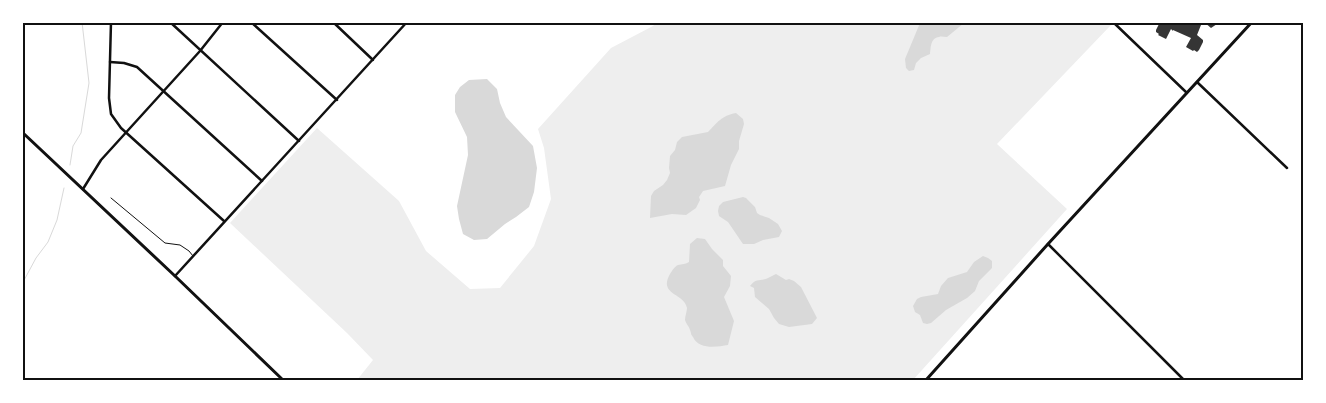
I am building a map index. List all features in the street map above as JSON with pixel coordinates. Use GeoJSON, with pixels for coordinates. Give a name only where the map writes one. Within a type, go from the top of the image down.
{"type":"FeatureCollection","features":[{"type":"Feature","properties":{"kind":"main road"},"geometry":{"type":"LineString","coordinates":[[926,380],[1252,22]]}},
{"type":"Feature","properties":{"kind":"main road"},"geometry":{"type":"LineString","coordinates":[[22,132],[282,380]]}},
{"type":"Feature","properties":{"kind":"street"},"geometry":{"type":"LineString","coordinates":[[111,22],[108,98],[111,114],[120,128],[225,222]]}},
{"type":"Feature","properties":{"kind":"street"},"geometry":{"type":"LineString","coordinates":[[170,22],[299,141]]}},
{"type":"Feature","properties":{"kind":"street"},"geometry":{"type":"LineString","coordinates":[[83,189],[101,160],[200,51],[223,22]]}},
{"type":"Feature","properties":{"kind":"street"},"geometry":{"type":"LineString","coordinates":[[251,22],[336,100]]}},
{"type":"Feature","properties":{"kind":"street"},"geometry":{"type":"LineString","coordinates":[[333,22],[373,60]]}},
{"type":"Feature","properties":{"kind":"street"},"geometry":{"type":"LineString","coordinates":[[175,276],[407,22]]}},
{"type":"Feature","properties":{"kind":"street"},"geometry":{"type":"LineString","coordinates":[[1113,22],[1186,93]]}},
{"type":"Feature","properties":{"kind":"street"},"geometry":{"type":"LineString","coordinates":[[110,62],[124,63],[137,67],[262,181]]}},
{"type":"Feature","properties":{"kind":"street"},"geometry":{"type":"LineString","coordinates":[[1197,82],[1287,168]]}},
{"type":"Feature","properties":{"kind":"street"},"geometry":{"type":"LineString","coordinates":[[1048,244],[1184,380]]}},
{"type":"Feature","properties":{"kind":"lane"},"geometry":{"type":"LineString","coordinates":[[111,198],[165,243],[180,245],[193,256]]}},
{"type":"Feature","properties":{"kind":"shaded area"},"geometry":{"type":"Polygon","coordinates":[[[1109,22],[1111,25],[997,144],[1067,209],[913,380],[357,380],[373,360],[347,333],[230,223],[317,128],[399,201],[426,251],[470,289],[500,288],[534,246],[551,199],[544,148],[538,129],[611,48],[656,23],[1109,22]]]}},
{"type":"Feature","properties":{"kind":"shaded area"},"geometry":{"type":"Polygon","coordinates":[[[920,23],[964,23],[947,37],[934,39],[931,44],[930,54],[921,58],[916,63],[914,70],[909,71],[906,68],[905,59],[920,23]]]}},
{"type":"Feature","properties":{"kind":"shaded area"},"geometry":{"type":"Polygon","coordinates":[[[487,79],[497,89],[506,117],[533,146],[537,168],[534,192],[529,207],[487,239],[474,240],[463,234],[457,206],[468,155],[467,137],[455,112],[455,95],[460,87],[469,80],[487,79]]]}},
{"type":"Feature","properties":{"kind":"shaded area"},"geometry":{"type":"Polygon","coordinates":[[[736,113],[743,119],[744,124],[739,141],[739,149],[731,165],[725,186],[703,191],[696,208],[686,215],[672,214],[650,218],[651,196],[667,180],[670,173],[670,156],[675,150],[677,142],[682,137],[708,132],[717,122],[736,113]]]}},
{"type":"Feature","properties":{"kind":"shaded area"},"geometry":{"type":"Polygon","coordinates":[[[743,197],[755,207],[757,213],[778,224],[782,231],[779,237],[754,244],[743,244],[728,222],[719,216],[718,211],[719,206],[723,202],[743,197]]]}},
{"type":"Feature","properties":{"kind":"shaded area"},"geometry":{"type":"Polygon","coordinates":[[[697,238],[705,239],[723,260],[723,266],[731,276],[730,286],[724,297],[734,321],[728,345],[709,347],[699,344],[692,335],[685,320],[687,308],[685,303],[669,290],[667,286],[667,281],[675,267],[689,262],[690,244],[697,238]]]}},
{"type":"Feature","properties":{"kind":"shaded area"},"geometry":{"type":"Polygon","coordinates":[[[983,256],[992,261],[992,268],[979,281],[975,291],[946,310],[931,323],[923,323],[913,306],[917,299],[938,294],[941,286],[948,278],[967,272],[974,262],[983,256]]]}},
{"type":"Feature","properties":{"kind":"shaded area"},"geometry":{"type":"Polygon","coordinates":[[[776,274],[786,280],[794,281],[801,287],[817,318],[812,324],[789,327],[779,324],[769,309],[755,297],[754,288],[750,286],[752,283],[776,274]]]}},
{"type":"Feature","properties":{"kind":"building"},"geometry":{"type":"Polygon","coordinates":[[[1160,22],[1195,22],[1201,25],[1197,35],[1203,42],[1199,50],[1197,52],[1186,47],[1191,38],[1171,29],[1166,39],[1158,35],[1156,30],[1160,22]]]}},
{"type":"Feature","properties":{"kind":"building"},"geometry":{"type":"Polygon","coordinates":[[[1204,22],[1216,22],[1217,24],[1211,28],[1204,22]]]}},
{"type":"Feature","properties":{"kind":"waterway"},"geometry":{"type":"LineString","coordinates":[[70,165],[73,146],[81,133],[89,83],[82,22]]}},
{"type":"Feature","properties":{"kind":"waterway"},"geometry":{"type":"LineString","coordinates":[[22,284],[36,258],[48,242],[57,220],[64,188]]}}]}
